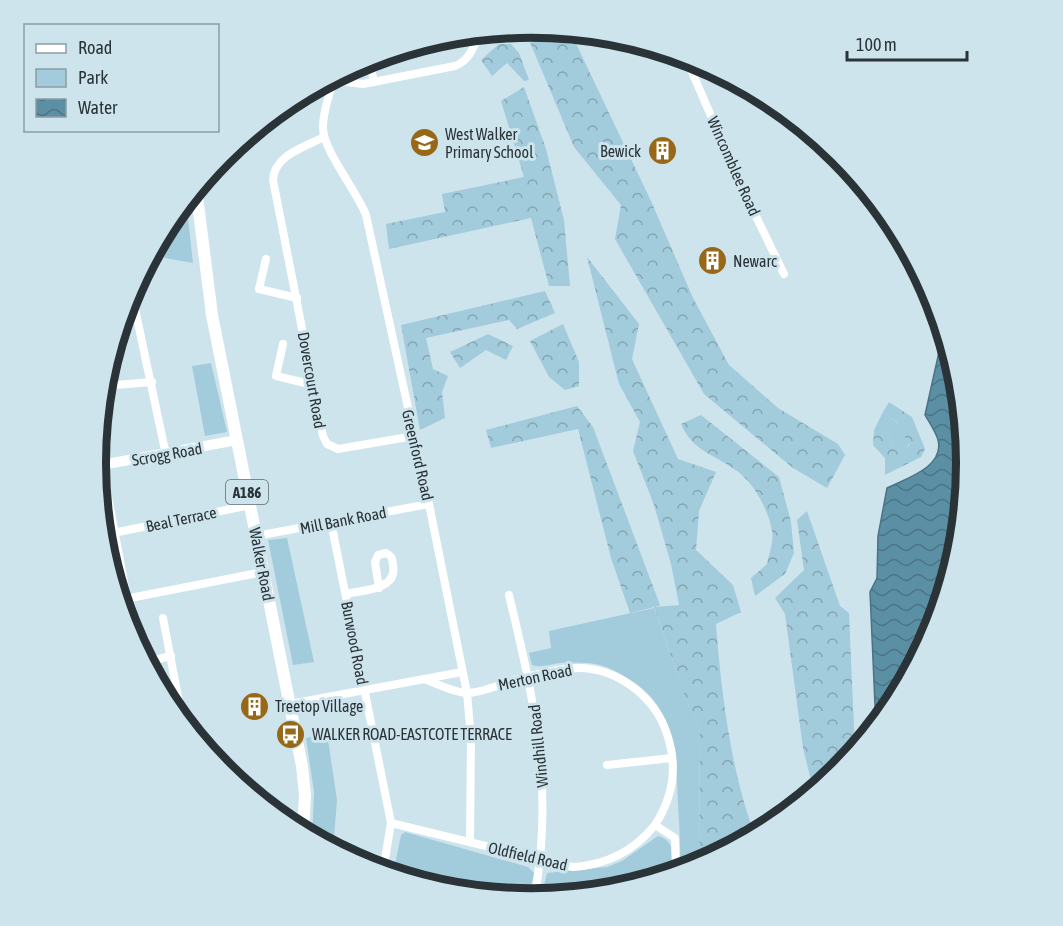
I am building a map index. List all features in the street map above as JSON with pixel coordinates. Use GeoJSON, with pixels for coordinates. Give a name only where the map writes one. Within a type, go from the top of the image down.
{"type":"FeatureCollection","features":[{"type":"Feature","properties":{"kind":"main road","name":"Walker Road"},"geometry":{"type":"LineString","coordinates":[[197,200],[208,293],[304,781],[303,822]]}},
{"type":"Feature","properties":{"kind":"street"},"geometry":{"type":"LineString","coordinates":[[341,82],[353,85],[374,82],[461,63],[471,54],[476,41]]}},
{"type":"Feature","properties":{"kind":"street"},"geometry":{"type":"LineString","coordinates":[[371,69],[374,82]]}},
{"type":"Feature","properties":{"kind":"street","name":"Wincomblee Road"},"geometry":{"type":"LineString","coordinates":[[691,69],[745,194],[784,274]]}},
{"type":"Feature","properties":{"kind":"street"},"geometry":{"type":"LineString","coordinates":[[324,137],[323,124],[329,89]]}},
{"type":"Feature","properties":{"kind":"street","name":"Dovercourt Road"},"geometry":{"type":"LineString","coordinates":[[324,137],[283,159],[273,173],[273,187],[297,298],[322,436],[330,447],[338,449],[414,436]]}},
{"type":"Feature","properties":{"kind":"street","name":"Greenford Road"},"geometry":{"type":"LineString","coordinates":[[324,137],[360,198],[366,215],[429,504],[467,693],[471,738],[470,842]]}},
{"type":"Feature","properties":{"kind":"street"},"geometry":{"type":"LineString","coordinates":[[266,259],[259,289],[297,298]]}},
{"type":"Feature","properties":{"kind":"street"},"geometry":{"type":"LineString","coordinates":[[134,311],[152,382],[166,455]]}},
{"type":"Feature","properties":{"kind":"street"},"geometry":{"type":"LineString","coordinates":[[283,344],[276,376],[314,385]]}},
{"type":"Feature","properties":{"kind":"street"},"geometry":{"type":"LineString","coordinates":[[113,385],[152,382]]}},
{"type":"Feature","properties":{"kind":"street","name":"Scrogg Road"},"geometry":{"type":"LineString","coordinates":[[106,465],[237,440]]}},
{"type":"Feature","properties":{"kind":"street","name":"Mill Bank Road"},"geometry":{"type":"LineString","coordinates":[[256,536],[429,504]]}},
{"type":"Feature","properties":{"kind":"street","name":"Beal Terrace"},"geometry":{"type":"LineString","coordinates":[[113,533],[250,505]]}},
{"type":"Feature","properties":{"kind":"street"},"geometry":{"type":"LineString","coordinates":[[110,518],[117,560]]}},
{"type":"Feature","properties":{"kind":"street","name":"Burwood Road"},"geometry":{"type":"LineString","coordinates":[[331,522],[391,823],[384,862]]}},
{"type":"Feature","properties":{"kind":"street"},"geometry":{"type":"LineString","coordinates":[[128,598],[263,572]]}},
{"type":"Feature","properties":{"kind":"street"},"geometry":{"type":"LineString","coordinates":[[346,594],[379,588]]}},
{"type":"Feature","properties":{"kind":"street","name":"Windhill Road"},"geometry":{"type":"LineString","coordinates":[[509,595],[528,676],[542,763],[541,861],[536,888]]}},
{"type":"Feature","properties":{"kind":"street"},"geometry":{"type":"LineString","coordinates":[[163,618],[179,700]]}},
{"type":"Feature","properties":{"kind":"street"},"geometry":{"type":"LineString","coordinates":[[155,660],[171,656]]}},
{"type":"Feature","properties":{"kind":"street","name":"Merton Road"},"geometry":{"type":"LineString","coordinates":[[467,693],[528,676],[580,668],[618,678],[640,692],[657,712],[668,737],[672,758],[670,794],[655,825]]}},
{"type":"Feature","properties":{"kind":"street"},"geometry":{"type":"LineString","coordinates":[[290,704],[462,672]]}},
{"type":"Feature","properties":{"kind":"street"},"geometry":{"type":"LineString","coordinates":[[424,679],[467,693]]}},
{"type":"Feature","properties":{"kind":"street"},"geometry":{"type":"LineString","coordinates":[[607,765],[672,758]]}},
{"type":"Feature","properties":{"kind":"street","name":"Oldfield Road"},"geometry":{"type":"LineString","coordinates":[[391,823],[573,867],[601,863],[629,849],[655,825]]}},
{"type":"Feature","properties":{"kind":"street"},"geometry":{"type":"LineString","coordinates":[[655,825],[675,838],[676,863]]}},
{"type":"Feature","properties":{"kind":"green space"},"geometry":{"type":"Polygon","coordinates":[[[527,38],[574,40],[651,201],[693,298],[729,365],[778,408],[838,444],[845,455],[827,488],[793,468],[704,394],[615,239],[621,205],[574,147],[527,38]]]}},
{"type":"Feature","properties":{"kind":"green space"},"geometry":{"type":"Polygon","coordinates":[[[499,44],[511,44],[519,53],[529,80],[524,81],[507,63],[492,76],[481,60],[499,44]]]}},
{"type":"Feature","properties":{"kind":"green space"},"geometry":{"type":"Polygon","coordinates":[[[524,87],[546,149],[564,220],[570,286],[549,286],[531,218],[389,249],[386,224],[445,212],[442,194],[524,177],[501,101],[524,87]]]}},
{"type":"Feature","properties":{"kind":"green space"},"geometry":{"type":"Polygon","coordinates":[[[187,213],[193,263],[165,258],[162,252],[166,245],[168,246],[169,241],[187,213]]]}},
{"type":"Feature","properties":{"kind":"green space"},"geometry":{"type":"Polygon","coordinates":[[[587,257],[639,324],[632,359],[678,459],[716,472],[699,511],[696,550],[733,585],[741,612],[716,624],[728,731],[739,785],[752,826],[720,845],[699,854],[700,731],[686,699],[654,607],[630,613],[611,558],[578,429],[491,448],[486,430],[577,406],[593,427],[660,605],[655,607],[679,605],[671,564],[654,505],[633,451],[640,422],[619,384],[587,257]]]}},
{"type":"Feature","properties":{"kind":"green space"},"geometry":{"type":"Polygon","coordinates":[[[545,291],[555,313],[517,329],[509,320],[426,338],[433,369],[448,376],[442,392],[445,418],[420,430],[401,325],[545,291]]]}},
{"type":"Feature","properties":{"kind":"green space"},"geometry":{"type":"Polygon","coordinates":[[[563,324],[579,362],[579,386],[565,390],[549,377],[530,341],[563,324]]]}},
{"type":"Feature","properties":{"kind":"green space"},"geometry":{"type":"Polygon","coordinates":[[[488,334],[513,346],[506,360],[486,350],[460,368],[450,352],[488,334]]]}},
{"type":"Feature","properties":{"kind":"green space"},"geometry":{"type":"Polygon","coordinates":[[[211,363],[227,432],[205,436],[192,366],[211,363]]]}},
{"type":"Feature","properties":{"kind":"green space"},"geometry":{"type":"Polygon","coordinates":[[[889,402],[912,417],[925,449],[921,457],[885,475],[885,458],[873,445],[874,430],[886,430],[896,451],[907,449],[909,444],[897,422],[883,412],[889,402]]]}},
{"type":"Feature","properties":{"kind":"green space"},"geometry":{"type":"Polygon","coordinates":[[[883,412],[904,432],[909,441],[907,449],[896,451],[886,430],[874,430],[883,412]]]}},
{"type":"Feature","properties":{"kind":"green space"},"geometry":{"type":"Polygon","coordinates":[[[701,415],[779,477],[791,522],[794,553],[785,574],[755,596],[751,578],[767,564],[772,539],[770,523],[760,498],[743,476],[698,447],[686,433],[681,424],[701,415]]]}},
{"type":"Feature","properties":{"kind":"green space"},"geometry":{"type":"Polygon","coordinates":[[[807,511],[840,606],[849,613],[854,740],[812,783],[803,748],[785,614],[775,598],[804,570],[797,520],[807,511]]]}},
{"type":"Feature","properties":{"kind":"green space"},"geometry":{"type":"Polygon","coordinates":[[[287,538],[314,662],[293,665],[268,540],[287,538]]]}},
{"type":"Feature","properties":{"kind":"green space"},"geometry":{"type":"Polygon","coordinates":[[[654,608],[700,731],[699,854],[680,861],[674,750],[664,717],[656,703],[644,690],[626,677],[600,665],[559,663],[532,665],[529,653],[551,648],[549,631],[654,608]]]}},
{"type":"Feature","properties":{"kind":"green space"},"geometry":{"type":"Polygon","coordinates":[[[327,733],[337,800],[334,840],[312,827],[314,792],[306,738],[327,733]]]}},
{"type":"Feature","properties":{"kind":"green space"},"geometry":{"type":"Polygon","coordinates":[[[405,832],[528,867],[534,873],[531,888],[476,885],[421,874],[395,866],[401,835],[405,832]]]}},
{"type":"Feature","properties":{"kind":"green space"},"geometry":{"type":"Polygon","coordinates":[[[658,836],[664,838],[671,846],[672,865],[668,866],[642,874],[587,885],[543,888],[547,873],[607,867],[622,861],[658,836]]]}},
{"type":"Feature","properties":{"kind":"green space"},"geometry":{"type":"Polygon","coordinates":[[[340,841],[347,844],[350,848],[343,845],[340,841]]]}},
{"type":"Feature","properties":{"kind":"water"},"geometry":{"type":"Polygon","coordinates":[[[939,342],[949,380],[956,435],[956,491],[949,546],[943,573],[925,626],[900,676],[875,713],[870,592],[877,578],[878,536],[887,488],[930,465],[939,449],[937,437],[925,415],[939,342]]]}},
{"type":"Feature","properties":{"kind":"place","name":"West Walker Primary School"},"geometry":{"type":"Point","coordinates":[424,143]}},
{"type":"Feature","properties":{"kind":"place","name":"Bewick"},"geometry":{"type":"Point","coordinates":[662,151]}},
{"type":"Feature","properties":{"kind":"place","name":"Newarc"},"geometry":{"type":"Point","coordinates":[712,261]}},
{"type":"Feature","properties":{"kind":"place","name":"Treetop Village"},"geometry":{"type":"Point","coordinates":[254,706]}},
{"type":"Feature","properties":{"kind":"place","name":"WALKER ROAD-EASTCOTE TERRACE"},"geometry":{"type":"Point","coordinates":[291,734]}}]}
